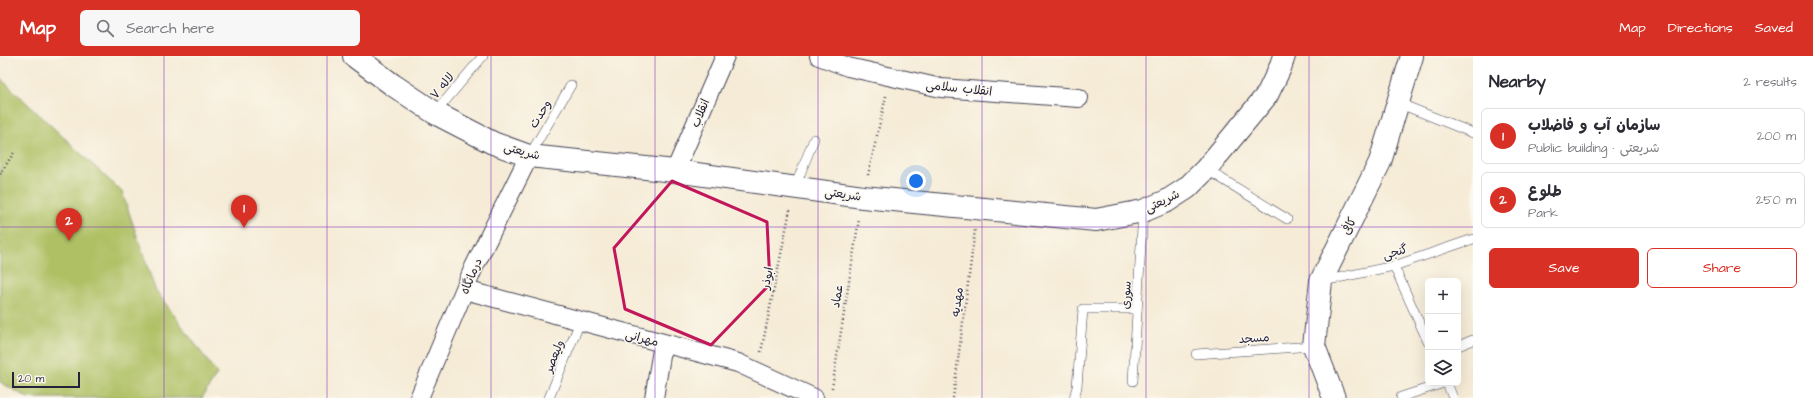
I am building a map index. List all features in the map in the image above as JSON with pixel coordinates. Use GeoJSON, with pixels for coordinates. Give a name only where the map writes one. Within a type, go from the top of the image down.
{"type":"FeatureCollection","features":[{"type":"Feature","properties":{"kind":"street","name":"شریعتی"},"geometry":{"type":"LineString","coordinates":[[354,56],[393,85],[436,113],[493,143],[529,156],[675,171],[863,197],[1096,220],[1144,211],[1167,201],[1187,188],[1206,169],[1267,95],[1284,56]]}},
{"type":"Feature","properties":{"kind":"street","name":"انقلاب"},"geometry":{"type":"LineString","coordinates":[[675,171],[725,56]]}},
{"type":"Feature","properties":{"kind":"street","name":"انقلاب سلامی"},"geometry":{"type":"LineString","coordinates":[[819,56],[848,67],[941,88],[1079,98]]}},
{"type":"Feature","properties":{"kind":"street","name":"کافی"},"geometry":{"type":"LineString","coordinates":[[1334,398],[1314,346],[1322,282],[1380,162],[1412,56]]}},
{"type":"Feature","properties":{"kind":"street","name":"درمانگاه"},"geometry":{"type":"LineString","coordinates":[[418,398],[474,267],[529,156]]}},
{"type":"Feature","properties":{"kind":"street","name":"مهرانی"},"geometry":{"type":"LineString","coordinates":[[465,290],[580,322],[738,363],[814,398]]}},
{"type":"Feature","properties":{"kind":"street"},"geometry":{"type":"LineString","coordinates":[[654,398],[664,344]]}},
{"type":"Feature","properties":{"kind":"lane","name":"لاله ۷"},"geometry":{"type":"LineString","coordinates":[[436,113],[483,56]]}},
{"type":"Feature","properties":{"kind":"lane","name":"وحدت"},"geometry":{"type":"LineString","coordinates":[[529,156],[571,85]]}},
{"type":"Feature","properties":{"kind":"lane"},"geometry":{"type":"LineString","coordinates":[[1398,103],[1473,133]]}},
{"type":"Feature","properties":{"kind":"lane"},"geometry":{"type":"LineString","coordinates":[[795,188],[814,139]]}},
{"type":"Feature","properties":{"kind":"lane"},"geometry":{"type":"LineString","coordinates":[[1206,169],[1287,220]]}},
{"type":"Feature","properties":{"kind":"lane","name":"سوری"},"geometry":{"type":"LineString","coordinates":[[1133,381],[1144,211]]}},
{"type":"Feature","properties":{"kind":"lane","name":"گنجی"},"geometry":{"type":"LineString","coordinates":[[1322,282],[1394,266],[1473,240]]}},
{"type":"Feature","properties":{"kind":"lane"},"geometry":{"type":"LineString","coordinates":[[1394,266],[1425,335]]}},
{"type":"Feature","properties":{"kind":"lane"},"geometry":{"type":"LineString","coordinates":[[1074,398],[1077,387],[1083,309],[1137,309]]}},
{"type":"Feature","properties":{"kind":"lane","name":"ولیعصر"},"geometry":{"type":"LineString","coordinates":[[550,398],[580,322]]}},
{"type":"Feature","properties":{"kind":"lane"},"geometry":{"type":"LineString","coordinates":[[1461,345],[1473,340]]}},
{"type":"Feature","properties":{"kind":"lane","name":"مسجد"},"geometry":{"type":"LineString","coordinates":[[1196,354],[1314,346]]}},
{"type":"Feature","properties":{"kind":"lane"},"geometry":{"type":"LineString","coordinates":[[1401,397],[1436,386]]}},
{"type":"Feature","properties":{"kind":"lane"},"geometry":{"type":"LineString","coordinates":[[1447,386],[1454,398]]}},
{"type":"Feature","properties":{"kind":"path","name":"عماد"},"geometry":{"type":"LineString","coordinates":[[831,390],[863,197],[891,77]]}},
{"type":"Feature","properties":{"kind":"path"},"geometry":{"type":"LineString","coordinates":[[0,174],[15,151]]}},
{"type":"Feature","properties":{"kind":"path","name":"ابوذر"},"geometry":{"type":"LineString","coordinates":[[757,372],[795,188]]}},
{"type":"Feature","properties":{"kind":"path","name":"مهدیه"},"geometry":{"type":"LineString","coordinates":[[953,398],[978,208]]}},
{"type":"Feature","properties":{"kind":"highlighted area"},"geometry":{"type":"Polygon","coordinates":[[[672,181],[767,222],[770,284],[711,345],[625,309],[614,248],[672,181]]]}},
{"type":"Feature","properties":{"kind":"green space"},"geometry":{"type":"Polygon","coordinates":[[[0,78],[122,192],[155,289],[217,374],[202,398],[28,398],[0,382],[0,78]]]}},
{"type":"Feature","properties":{"kind":"place","name":"سازمان آب و فاضلاب"},"geometry":{"type":"Point","coordinates":[244,228]}},
{"type":"Feature","properties":{"kind":"place","name":"طلوع"},"geometry":{"type":"Point","coordinates":[69,241]}}]}
